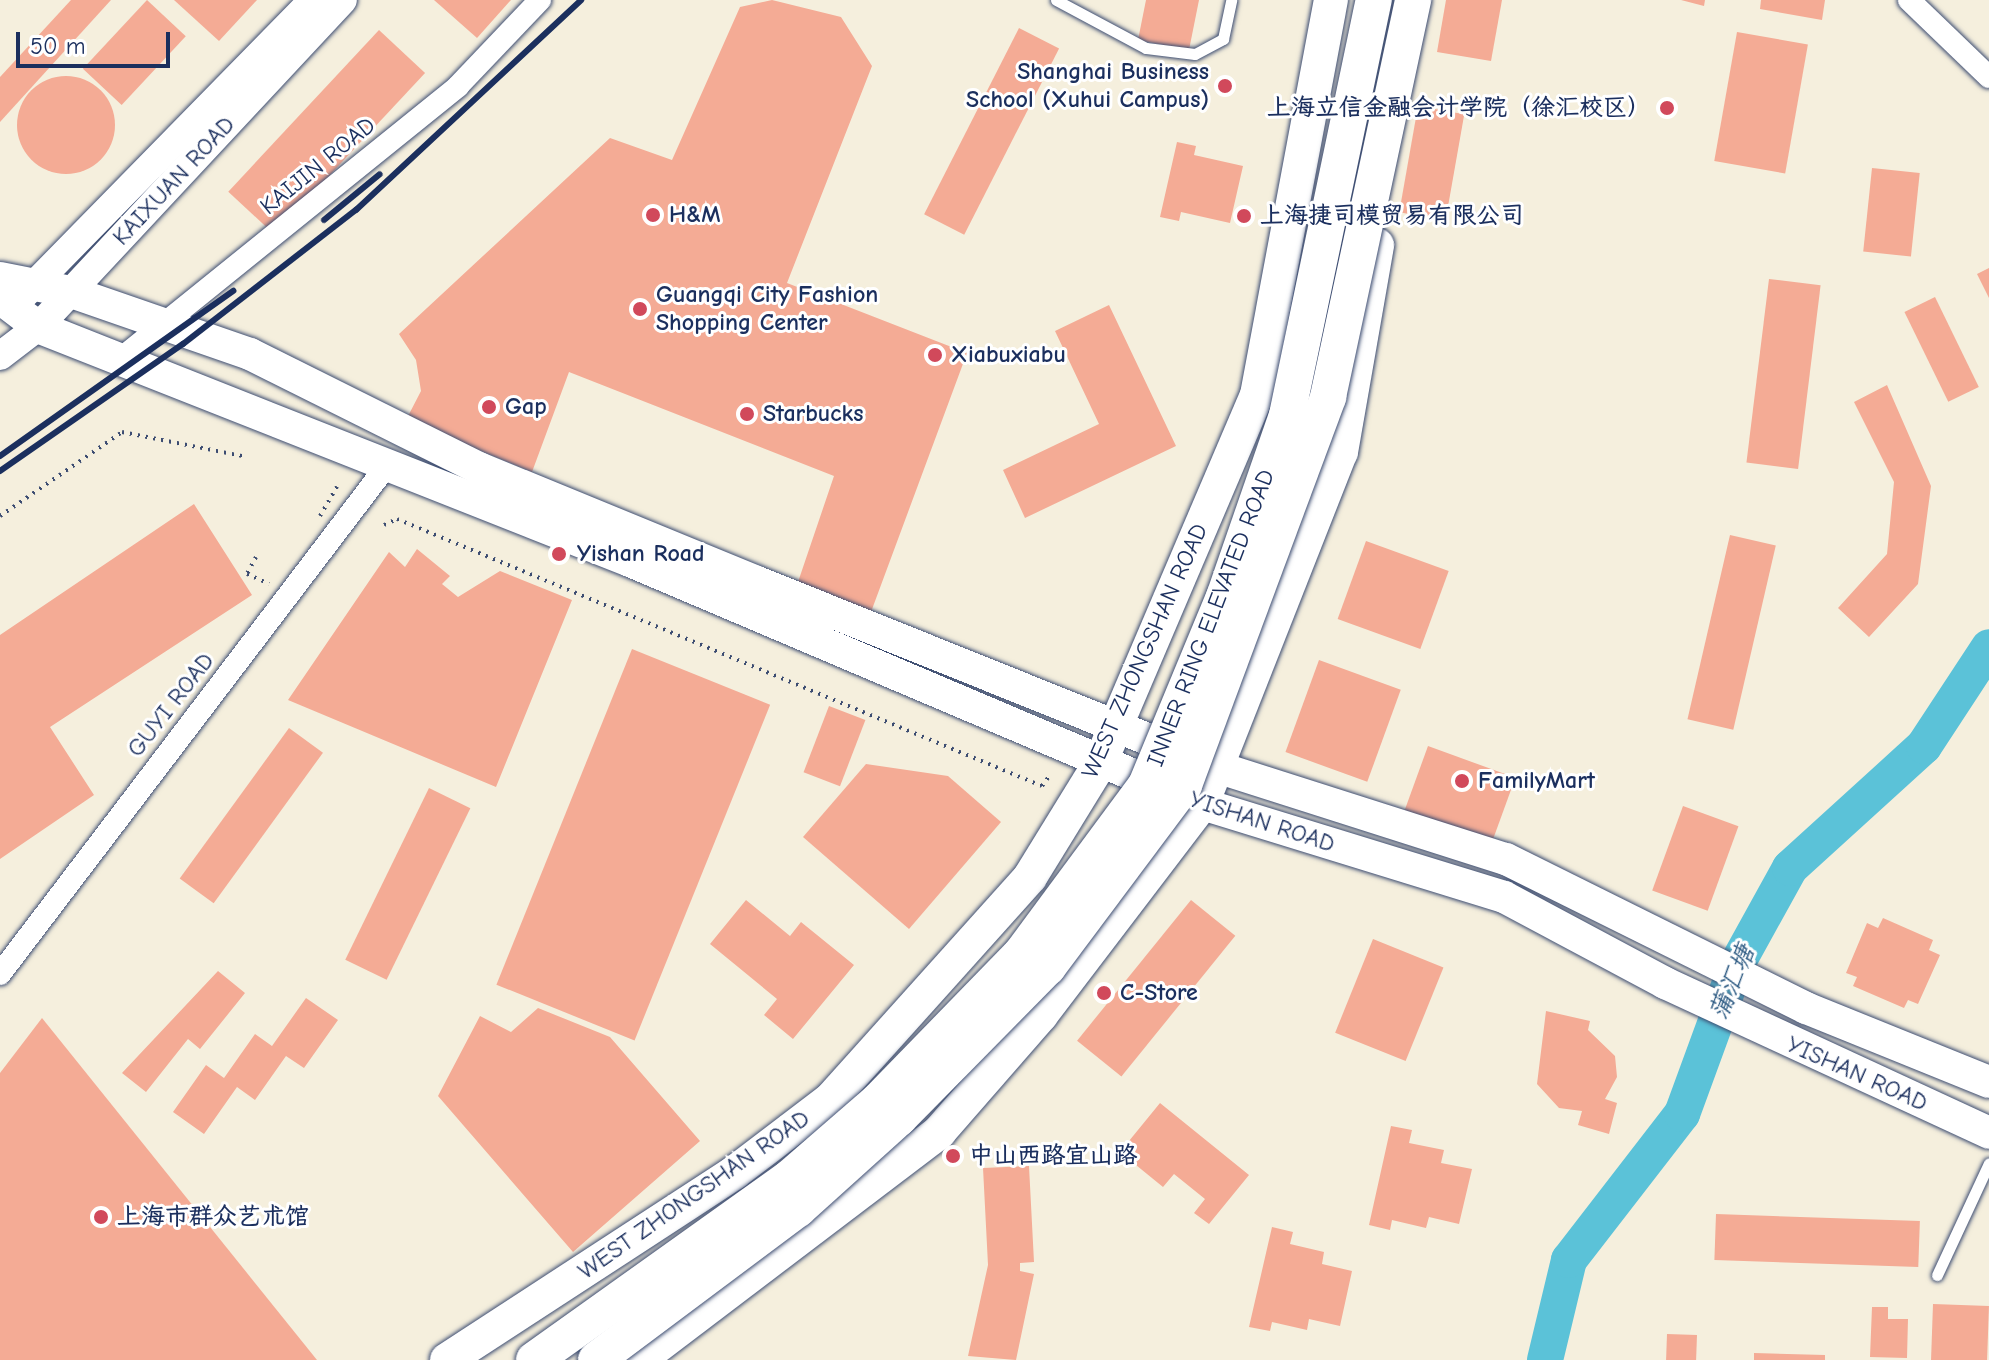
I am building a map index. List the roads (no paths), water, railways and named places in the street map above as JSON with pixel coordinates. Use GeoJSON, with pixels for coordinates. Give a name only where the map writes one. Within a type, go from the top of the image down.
{"type":"FeatureCollection","features":[{"type":"Feature","properties":{"kind":"highway","name":"INNER RING ELEVATED ROAD"},"geometry":{"type":"LineString","coordinates":[[534,1360],[788,1179],[877,1102],[1021,954],[1146,785],[1224,597],[1287,415],[1374,0]]}},
{"type":"Feature","properties":{"kind":"highway","name":"INNER RING ELEVATED ROAD"},"geometry":{"type":"LineString","coordinates":[[596,1360],[798,1209],[899,1118],[1048,967],[1184,785],[1328,397],[1413,0]]}},
{"type":"Feature","properties":{"kind":"main road","name":"WEST ZHONGSHAN ROAD"},"geometry":{"type":"LineString","coordinates":[[447,1360],[734,1173],[831,1099],[1030,877],[1100,763],[1257,395],[1331,0]]}},
{"type":"Feature","properties":{"kind":"main road"},"geometry":{"type":"LineString","coordinates":[[639,1360],[939,1132],[1041,1015],[1202,804],[1341,452],[1421,0]]}},
{"type":"Feature","properties":{"kind":"main road","name":"YISHAN ROAD"},"geometry":{"type":"LineString","coordinates":[[0,278],[71,292],[250,354],[479,468],[1117,723],[1217,767],[1506,859],[1806,1008],[1989,1082]]}},
{"type":"Feature","properties":{"kind":"main road","name":"YISHAN ROAD"},"geometry":{"type":"LineString","coordinates":[[4,307],[38,327],[385,468],[630,561],[1202,804],[1504,897],[1665,983],[1792,1045],[1989,1133]]}},
{"type":"Feature","properties":{"kind":"street","name":"KAIXUAN ROAD"},"geometry":{"type":"LineString","coordinates":[[4,307],[34,285],[313,0]]}},
{"type":"Feature","properties":{"kind":"street","name":"KAIXUAN ROAD"},"geometry":{"type":"LineString","coordinates":[[0,356],[38,327],[343,0]]}},
{"type":"Feature","properties":{"kind":"street","name":"KAIJIN ROAD"},"geometry":{"type":"LineString","coordinates":[[119,360],[458,86],[540,0]]}},
{"type":"Feature","properties":{"kind":"street"},"geometry":{"type":"LineString","coordinates":[[1909,0],[1989,77]]}},
{"type":"Feature","properties":{"kind":"street","name":"GUYI ROAD"},"geometry":{"type":"LineString","coordinates":[[0,974],[385,468]]}},
{"type":"Feature","properties":{"kind":"lane"},"geometry":{"type":"LineString","coordinates":[[1056,0],[1146,48],[1195,54],[1223,39],[1231,0]]}},
{"type":"Feature","properties":{"kind":"lane"},"geometry":{"type":"LineString","coordinates":[[1937,1275],[1989,1163]]}},
{"type":"Feature","properties":{"kind":"waterway","name":"蒲汇塘"},"geometry":{"type":"LineString","coordinates":[[1545,1360],[1569,1260],[1682,1114],[1737,964],[1790,868],[1924,746],[1989,647]]}},
{"type":"Feature","properties":{"kind":"railway"},"geometry":{"type":"LineString","coordinates":[[0,471],[183,344],[356,210],[581,0]]}},
{"type":"Feature","properties":{"kind":"railway"},"geometry":{"type":"LineString","coordinates":[[324,220],[380,174]]}},
{"type":"Feature","properties":{"kind":"railway"},"geometry":{"type":"LineString","coordinates":[[0,456],[233,291]]}},
{"type":"Feature","properties":{"kind":"place","name":"Shanghai Business School (Xuhui Campus)"},"geometry":{"type":"Point","coordinates":[1225,86]}},
{"type":"Feature","properties":{"kind":"place","name":"上海立信金融会计学院（徐汇校区）"},"geometry":{"type":"Point","coordinates":[1667,108]}},
{"type":"Feature","properties":{"kind":"place","name":"H&M"},"geometry":{"type":"Point","coordinates":[653,215]}},
{"type":"Feature","properties":{"kind":"place","name":"上海捷司模贸易有限公司"},"geometry":{"type":"Point","coordinates":[1244,216]}},
{"type":"Feature","properties":{"kind":"place","name":"Guangqi City Fashion Shopping Center"},"geometry":{"type":"Point","coordinates":[640,309]}},
{"type":"Feature","properties":{"kind":"place","name":"Xiabuxiabu"},"geometry":{"type":"Point","coordinates":[935,355]}},
{"type":"Feature","properties":{"kind":"place","name":"Gap"},"geometry":{"type":"Point","coordinates":[489,407]}},
{"type":"Feature","properties":{"kind":"place","name":"Starbucks"},"geometry":{"type":"Point","coordinates":[747,414]}},
{"type":"Feature","properties":{"kind":"place","name":"Yishan Road"},"geometry":{"type":"Point","coordinates":[559,554]}},
{"type":"Feature","properties":{"kind":"place","name":"FamilyMart"},"geometry":{"type":"Point","coordinates":[1462,781]}},
{"type":"Feature","properties":{"kind":"place","name":"C-Store"},"geometry":{"type":"Point","coordinates":[1104,993]}},
{"type":"Feature","properties":{"kind":"place","name":"中山西路宜山路"},"geometry":{"type":"Point","coordinates":[953,1156]}},
{"type":"Feature","properties":{"kind":"place","name":"上海市群众艺术馆"},"geometry":{"type":"Point","coordinates":[101,1217]}}]}
